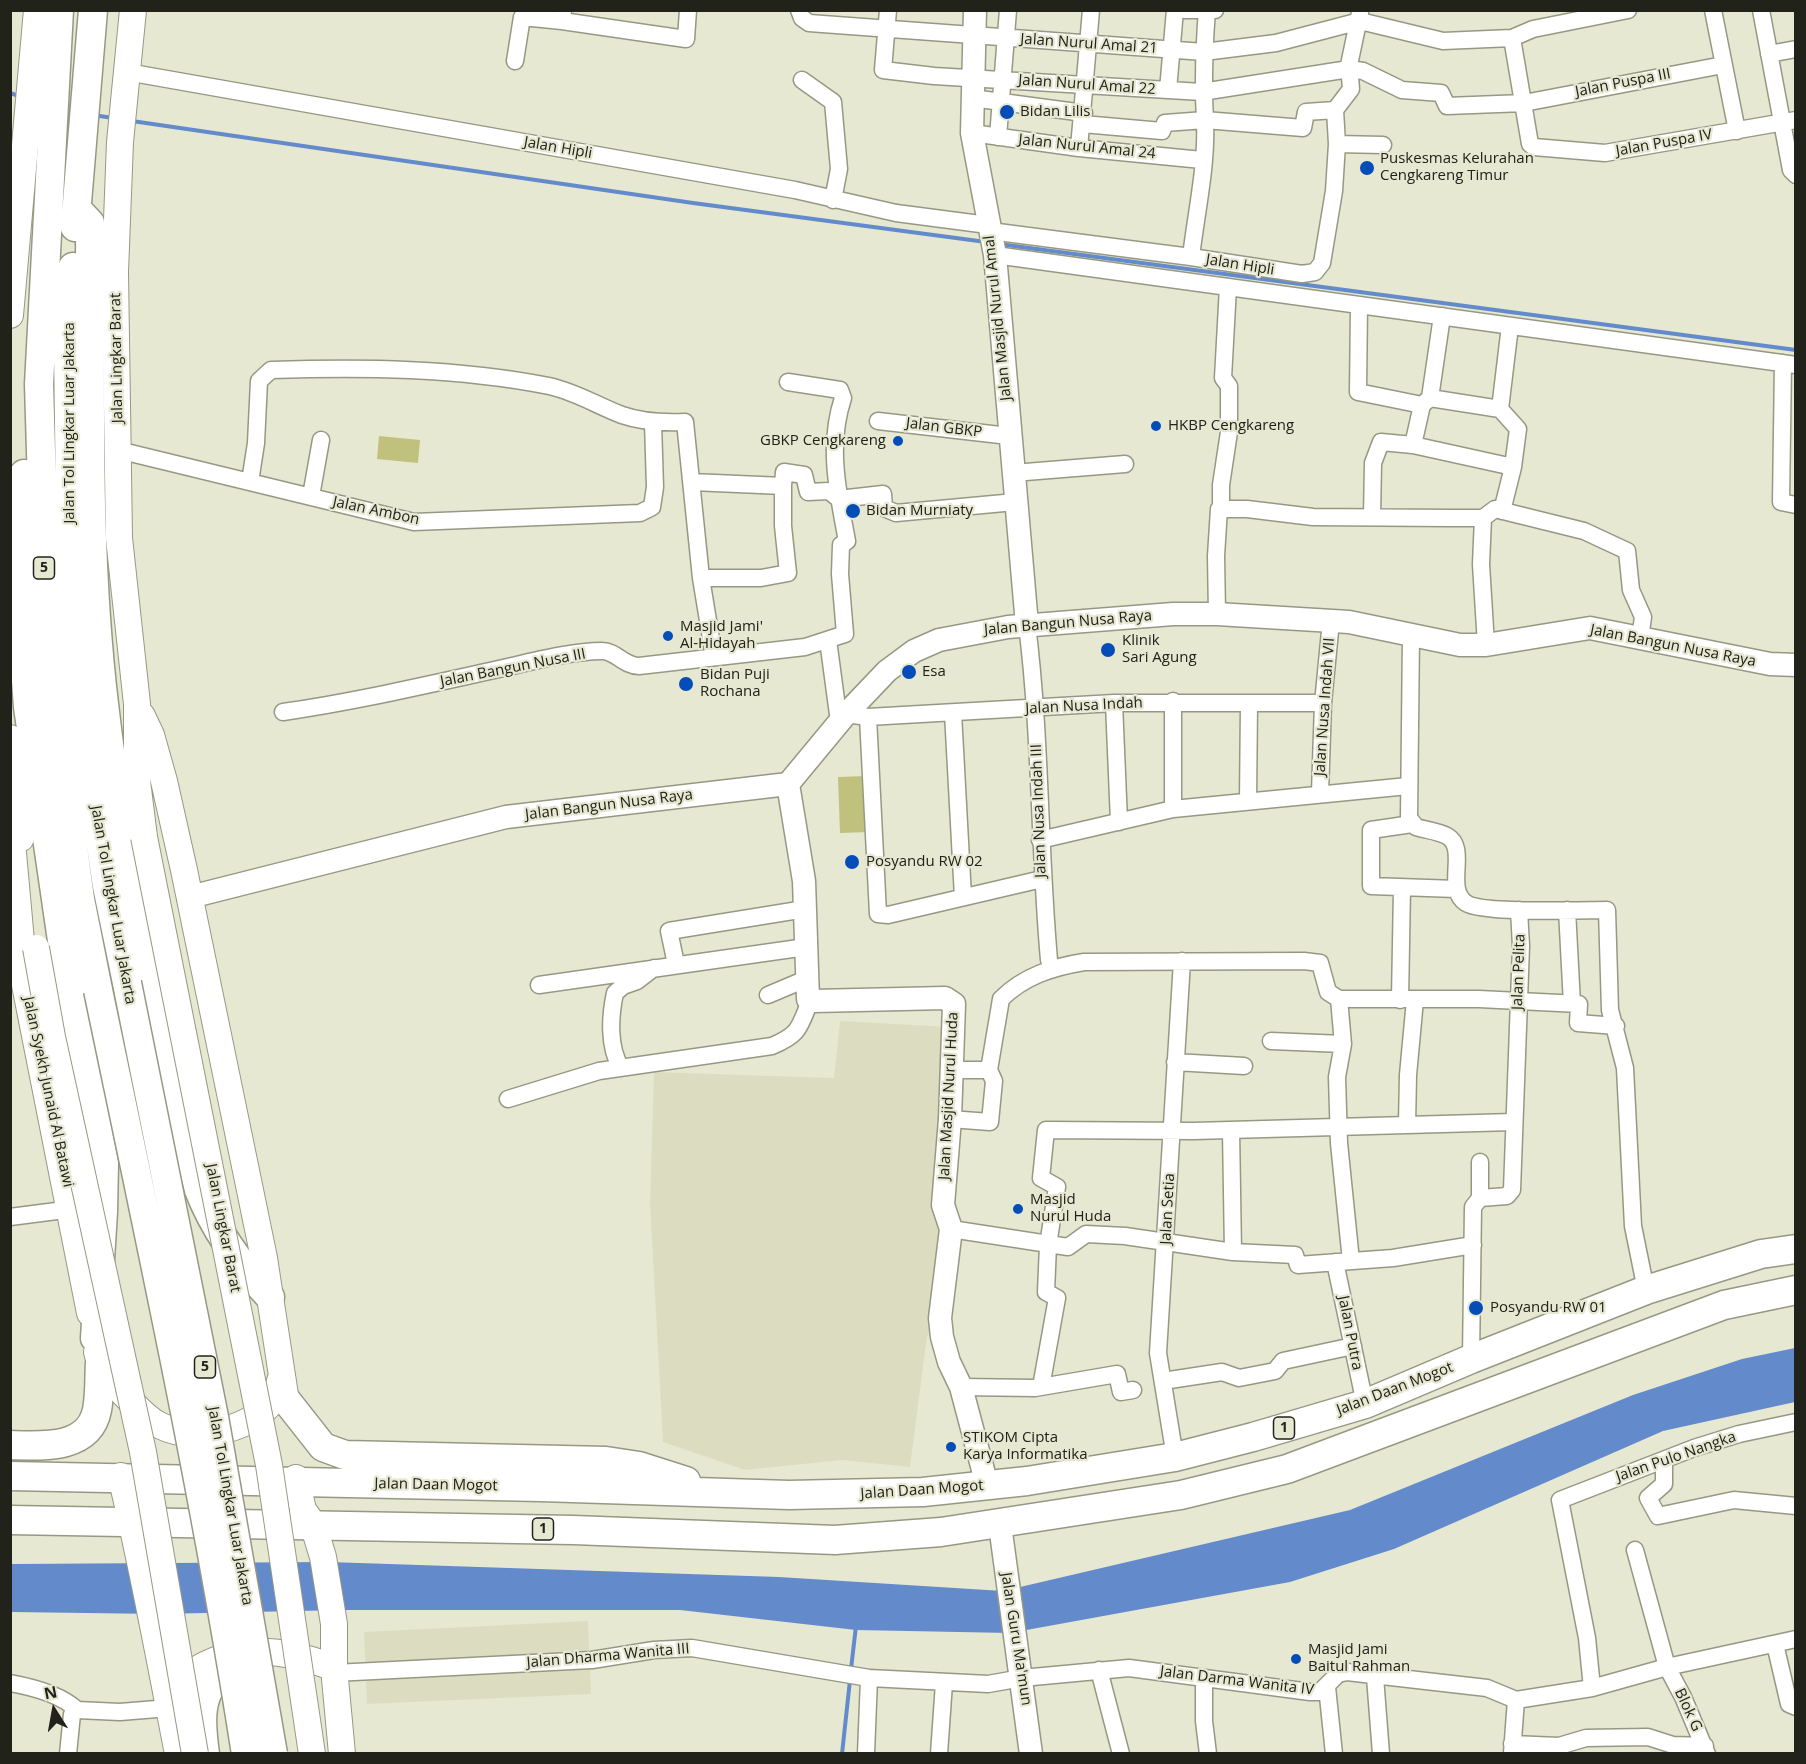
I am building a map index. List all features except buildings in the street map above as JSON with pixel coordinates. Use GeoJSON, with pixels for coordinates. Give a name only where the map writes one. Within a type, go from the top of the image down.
{"type":"FeatureCollection","features":[{"type":"Feature","properties":{"kind":"highway","name":"Jalan Tol Lingkar Luar Jakarta"},"geometry":{"type":"LineString","coordinates":[[59,10],[44,75],[39,139],[39,384],[47,655],[80,899],[163,1300],[225,1623],[246,1754]]}},
{"type":"Feature","properties":{"kind":"highway","name":"Jalan Tol Lingkar Luar Jakarta"},"geometry":{"type":"LineString","coordinates":[[93,10],[76,209],[68,347],[72,647],[107,886],[214,1416],[273,1754]]}},
{"type":"Feature","properties":{"kind":"highway"},"geometry":{"type":"LineString","coordinates":[[76,209],[90,223],[93,558],[104,702],[130,886],[200,1190],[220,1234],[251,1277],[270,1297]]}},
{"type":"Feature","properties":{"kind":"highway"},"geometry":{"type":"LineString","coordinates":[[10,1445],[66,1443],[83,1434],[97,1410],[97,1350],[104,1201],[104,1163],[64,956],[28,707],[20,601],[24,456],[39,384]]}},
{"type":"Feature","properties":{"kind":"highway","name":"Jalan Daan Mogot"},"geometry":{"type":"LineString","coordinates":[[10,1476],[541,1486],[747,1495],[923,1492],[1091,1472],[1175,1457],[1365,1404],[1471,1359],[1646,1290],[1761,1254],[1796,1249]]}},
{"type":"Feature","properties":{"kind":"highway","name":"1"},"geometry":{"type":"LineString","coordinates":[[10,1520],[573,1530],[835,1540],[900,1537],[1000,1525],[1181,1495],[1287,1469],[1724,1305],[1796,1290]]}},
{"type":"Feature","properties":{"kind":"highway"},"geometry":{"type":"LineString","coordinates":[[283,1389],[323,1447],[345,1455],[582,1460],[639,1466],[695,1484],[747,1495]]}},
{"type":"Feature","properties":{"kind":"highway"},"geometry":{"type":"LineString","coordinates":[[541,1486],[582,1460]]}},
{"type":"Feature","properties":{"kind":"highway"},"geometry":{"type":"LineString","coordinates":[[205,1754],[201,1711],[206,1694],[214,1678],[238,1653]]}},
{"type":"Feature","properties":{"kind":"main road"},"geometry":{"type":"LineString","coordinates":[[37,10],[44,75]]}},
{"type":"Feature","properties":{"kind":"main road","name":"Jalan Lingkar Barat"},"geometry":{"type":"LineString","coordinates":[[133,10],[120,142],[115,272],[119,538],[137,704],[137,781],[144,837],[269,1465],[312,1754]]}},
{"type":"Feature","properties":{"kind":"main road"},"geometry":{"type":"LineString","coordinates":[[10,315],[39,139]]}},
{"type":"Feature","properties":{"kind":"main road","name":"Jalan Lingkar Barat"},"geometry":{"type":"LineString","coordinates":[[137,704],[151,735],[164,782],[190,897],[270,1297],[283,1389]]}},
{"type":"Feature","properties":{"kind":"main road"},"geometry":{"type":"LineString","coordinates":[[10,738],[36,948],[52,1037],[143,1452],[195,1754]]}},
{"type":"Feature","properties":{"kind":"main road","name":"Jalan Syekh Junaid Al Batawi"},"geometry":{"type":"LineString","coordinates":[[10,820],[18,986],[72,1209],[97,1350]]}},
{"type":"Feature","properties":{"kind":"main road"},"geometry":{"type":"LineString","coordinates":[[97,1350],[127,1398],[157,1425],[174,1431],[196,1433],[221,1430],[250,1420],[283,1389]]}},
{"type":"Feature","properties":{"kind":"main road"},"geometry":{"type":"LineString","coordinates":[[121,1478],[141,1554],[178,1754]]}},
{"type":"Feature","properties":{"kind":"main road"},"geometry":{"type":"LineString","coordinates":[[296,1481],[303,1510],[314,1524],[323,1557],[334,1624],[334,1670],[342,1754]]}},
{"type":"Feature","properties":{"kind":"main road"},"geometry":{"type":"LineString","coordinates":[[167,1700],[187,1673],[212,1661],[238,1653],[271,1650],[303,1655],[334,1670]]}},
{"type":"Feature","properties":{"kind":"street"},"geometry":{"type":"LineString","coordinates":[[515,61],[522,17],[563,16],[686,39],[688,10]]}},
{"type":"Feature","properties":{"kind":"street","name":"Jalan Nurul Amal 21"},"geometry":{"type":"LineString","coordinates":[[800,10],[802,18],[809,23],[887,19],[936,34],[1204,52],[1276,43],[1360,16]]}},
{"type":"Feature","properties":{"kind":"street","name":"Jalan Masjid Nurul Amal"},"geometry":{"type":"LineString","coordinates":[[975,10],[972,133],[992,240],[1027,625]]}},
{"type":"Feature","properties":{"kind":"street"},"geometry":{"type":"LineString","coordinates":[[998,137],[1008,10]]}},
{"type":"Feature","properties":{"kind":"street"},"geometry":{"type":"LineString","coordinates":[[1080,148],[1091,10]]}},
{"type":"Feature","properties":{"kind":"street"},"geometry":{"type":"LineString","coordinates":[[1168,90],[1175,10]]}},
{"type":"Feature","properties":{"kind":"street"},"geometry":{"type":"LineString","coordinates":[[1185,10],[1210,11],[1204,52],[1202,92],[1205,120],[1202,160],[1191,257]]}},
{"type":"Feature","properties":{"kind":"street"},"geometry":{"type":"LineString","coordinates":[[1383,145],[1337,144],[1335,110],[1352,89],[1349,69],[1360,16],[1443,41],[1512,38],[1533,29],[1628,10]]}},
{"type":"Feature","properties":{"kind":"street"},"geometry":{"type":"LineString","coordinates":[[1713,10],[1737,131]]}},
{"type":"Feature","properties":{"kind":"street"},"geometry":{"type":"LineString","coordinates":[[1761,10],[1769,54],[1789,121],[1793,173]]}},
{"type":"Feature","properties":{"kind":"street"},"geometry":{"type":"LineString","coordinates":[[887,19],[883,70],[934,76],[972,87],[1000,102],[1083,119],[1162,131]]}},
{"type":"Feature","properties":{"kind":"street"},"geometry":{"type":"LineString","coordinates":[[1512,38],[1524,103]]}},
{"type":"Feature","properties":{"kind":"street"},"geometry":{"type":"LineString","coordinates":[[1769,54],[1796,49]]}},
{"type":"Feature","properties":{"kind":"street","name":"Jalan Puspa III"},"geometry":{"type":"LineString","coordinates":[[1349,69],[1363,71],[1402,90],[1440,93],[1447,106],[1524,103],[1606,85],[1723,65]]}},
{"type":"Feature","properties":{"kind":"street","name":"Jalan Nurul Amal 22"},"geometry":{"type":"LineString","coordinates":[[972,87],[1003,79],[1202,92],[1349,69]]}},
{"type":"Feature","properties":{"kind":"street","name":"Jalan Hipli"},"geometry":{"type":"LineString","coordinates":[[127,72],[795,190],[933,220],[992,240],[1191,257],[1302,274],[1319,269],[1334,191],[1337,144]]}},
{"type":"Feature","properties":{"kind":"street"},"geometry":{"type":"LineString","coordinates":[[802,80],[833,102],[839,169],[833,200]]}},
{"type":"Feature","properties":{"kind":"street","name":"Jalan Puspa IV"},"geometry":{"type":"LineString","coordinates":[[1524,103],[1531,146],[1605,153],[1789,121]]}},
{"type":"Feature","properties":{"kind":"street"},"geometry":{"type":"LineString","coordinates":[[1159,155],[1165,123],[1205,120],[1303,128],[1306,112],[1335,110]]}},
{"type":"Feature","properties":{"kind":"street","name":"Jalan Nurul Amal 24"},"geometry":{"type":"LineString","coordinates":[[972,133],[1080,148],[1202,160]]}},
{"type":"Feature","properties":{"kind":"street"},"geometry":{"type":"LineString","coordinates":[[992,240],[1228,287],[1789,364],[1781,502],[1796,505]]}},
{"type":"Feature","properties":{"kind":"street"},"geometry":{"type":"LineString","coordinates":[[1217,614],[1218,511],[1221,509],[1221,485],[1229,432],[1229,386],[1223,378],[1228,287]]}},
{"type":"Feature","properties":{"kind":"street"},"geometry":{"type":"LineString","coordinates":[[1359,305],[1358,392],[1500,409],[1518,429],[1514,466],[1502,511]]}},
{"type":"Feature","properties":{"kind":"street"},"geometry":{"type":"LineString","coordinates":[[1413,445],[1426,401],[1442,316]]}},
{"type":"Feature","properties":{"kind":"street"},"geometry":{"type":"LineString","coordinates":[[1500,409],[1510,326]]}},
{"type":"Feature","properties":{"kind":"street"},"geometry":{"type":"LineString","coordinates":[[250,482],[256,443],[259,381],[271,370],[366,367],[504,378],[553,387],[623,415],[653,423],[685,422],[700,578],[714,657]]}},
{"type":"Feature","properties":{"kind":"street"},"geometry":{"type":"LineString","coordinates":[[788,382],[840,390],[843,398],[835,423],[834,465],[839,499]]}},
{"type":"Feature","properties":{"kind":"street","name":"Jalan GBKP"},"geometry":{"type":"LineString","coordinates":[[878,421],[1010,436]]}},
{"type":"Feature","properties":{"kind":"street","name":"Jalan Ambon"},"geometry":{"type":"LineString","coordinates":[[118,450],[414,522],[640,513],[652,507],[655,487],[653,423]]}},
{"type":"Feature","properties":{"kind":"street"},"geometry":{"type":"LineString","coordinates":[[311,496],[321,440]]}},
{"type":"Feature","properties":{"kind":"street"},"geometry":{"type":"LineString","coordinates":[[1372,516],[1373,463],[1382,442],[1413,445],[1514,466]]}},
{"type":"Feature","properties":{"kind":"street"},"geometry":{"type":"LineString","coordinates":[[1013,473],[1125,464]]}},
{"type":"Feature","properties":{"kind":"street"},"geometry":{"type":"LineString","coordinates":[[700,578],[761,578],[788,573],[783,526],[784,472],[804,475],[808,492],[829,491],[839,499],[882,494],[884,508],[896,513],[1015,502]]}},
{"type":"Feature","properties":{"kind":"street"},"geometry":{"type":"LineString","coordinates":[[692,482],[783,486]]}},
{"type":"Feature","properties":{"kind":"street","name":"Jalan Bangun Nusa III"},"geometry":{"type":"LineString","coordinates":[[283,712],[355,701],[534,662],[599,651],[610,652],[633,666],[805,647],[845,634],[840,574],[841,545],[847,541],[839,499]]}},
{"type":"Feature","properties":{"kind":"street"},"geometry":{"type":"LineString","coordinates":[[1221,509],[1313,517],[1483,518],[1495,509],[1584,531],[1628,551],[1631,590],[1643,617],[1640,638]]}},
{"type":"Feature","properties":{"kind":"street"},"geometry":{"type":"LineString","coordinates":[[1483,518],[1481,564],[1486,645]]}},
{"type":"Feature","properties":{"kind":"street","name":"Jalan Bangun Nusa Raya"},"geometry":{"type":"LineString","coordinates":[[190,897],[506,817],[788,784],[851,718],[888,671],[914,651],[939,640],[966,633],[1027,625],[1173,614],[1217,614],[1331,621],[1391,629],[1460,645],[1486,645],[1590,628],[1770,664],[1796,665]]}},
{"type":"Feature","properties":{"kind":"street","name":"Jalan Nusa Indah VII"},"geometry":{"type":"LineString","coordinates":[[1320,793],[1323,704],[1331,621]]}},
{"type":"Feature","properties":{"kind":"street","name":"Jalan Nusa Indah III"},"geometry":{"type":"LineString","coordinates":[[1027,625],[1036,709],[1041,879],[1049,960]]}},
{"type":"Feature","properties":{"kind":"street"},"geometry":{"type":"LineString","coordinates":[[1411,635],[1409,818],[1416,828],[1448,836],[1455,845],[1456,889],[1467,904],[1520,910],[1607,910],[1610,1010],[1622,1050],[1628,1090],[1633,1226],[1646,1290]]}},
{"type":"Feature","properties":{"kind":"street"},"geometry":{"type":"LineString","coordinates":[[828,640],[851,718],[877,907],[881,916],[1041,879]]}},
{"type":"Feature","properties":{"kind":"street"},"geometry":{"type":"LineString","coordinates":[[1173,701],[1173,809]]}},
{"type":"Feature","properties":{"kind":"street","name":"Jalan Nusa Indah"},"geometry":{"type":"LineString","coordinates":[[851,718],[1173,701],[1323,704]]}},
{"type":"Feature","properties":{"kind":"street"},"geometry":{"type":"LineString","coordinates":[[1114,703],[1119,822]]}},
{"type":"Feature","properties":{"kind":"street"},"geometry":{"type":"LineString","coordinates":[[1248,801],[1249,704]]}},
{"type":"Feature","properties":{"kind":"street"},"geometry":{"type":"LineString","coordinates":[[954,713],[963,897]]}},
{"type":"Feature","properties":{"kind":"street"},"geometry":{"type":"LineString","coordinates":[[508,1099],[599,1071],[772,1046],[791,1038],[798,1030],[808,990],[800,844],[788,784]]}},
{"type":"Feature","properties":{"kind":"street"},"geometry":{"type":"LineString","coordinates":[[1040,840],[1173,809],[1408,786]]}},
{"type":"Feature","properties":{"kind":"street"},"geometry":{"type":"LineString","coordinates":[[1412,824],[1371,830],[1371,886],[1456,889]]}},
{"type":"Feature","properties":{"kind":"street"},"geometry":{"type":"LineString","coordinates":[[1402,888],[1408,1000],[1407,1125]]}},
{"type":"Feature","properties":{"kind":"street"},"geometry":{"type":"LineString","coordinates":[[676,964],[669,931],[805,909]]}},
{"type":"Feature","properties":{"kind":"street","name":"Jalan Pelita"},"geometry":{"type":"LineString","coordinates":[[1480,1198],[1504,1197],[1511,1192],[1521,946],[1520,910]]}},
{"type":"Feature","properties":{"kind":"street"},"geometry":{"type":"LineString","coordinates":[[1567,910],[1572,1004]]}},
{"type":"Feature","properties":{"kind":"street"},"geometry":{"type":"LineString","coordinates":[[539,985],[806,947]]}},
{"type":"Feature","properties":{"kind":"street","name":"Jalan Setia"},"geometry":{"type":"LineString","coordinates":[[1175,1457],[1158,1337],[1167,1244],[1171,1131],[1182,961]]}},
{"type":"Feature","properties":{"kind":"street"},"geometry":{"type":"LineString","coordinates":[[950,1119],[990,1122],[994,1081],[989,1070],[999,1003],[1006,994],[1034,975],[1084,962],[1320,963],[1328,992],[1339,999],[1518,1000],[1579,1004],[1578,1023],[1616,1026]]}},
{"type":"Feature","properties":{"kind":"street"},"geometry":{"type":"LineString","coordinates":[[621,1068],[614,1055],[611,1023],[615,993],[619,988],[642,979],[655,968]]}},
{"type":"Feature","properties":{"kind":"street"},"geometry":{"type":"LineString","coordinates":[[768,995],[808,990]]}},
{"type":"Feature","properties":{"kind":"street","name":"Jalan Masjid Nurul Huda"},"geometry":{"type":"LineString","coordinates":[[808,990],[945,998],[952,1000],[955,1008],[943,1205],[951,1228],[940,1318],[949,1362],[961,1387],[987,1485]]}},
{"type":"Feature","properties":{"kind":"street","name":"Jalan Putra"},"geometry":{"type":"LineString","coordinates":[[1339,999],[1343,1044],[1337,1077],[1343,1262],[1353,1346],[1365,1404]]}},
{"type":"Feature","properties":{"kind":"street"},"geometry":{"type":"LineString","coordinates":[[1271,1041],[1343,1044]]}},
{"type":"Feature","properties":{"kind":"street"},"geometry":{"type":"LineString","coordinates":[[1175,1062],[1244,1066]]}},
{"type":"Feature","properties":{"kind":"street"},"geometry":{"type":"LineString","coordinates":[[952,1070],[989,1070]]}},
{"type":"Feature","properties":{"kind":"street"},"geometry":{"type":"LineString","coordinates":[[1041,1387],[1057,1298],[1046,1292],[1048,1245],[1057,1187],[1041,1179],[1046,1130],[1231,1130],[1513,1122]]}},
{"type":"Feature","properties":{"kind":"street"},"geometry":{"type":"LineString","coordinates":[[1231,1130],[1233,1252]]}},
{"type":"Feature","properties":{"kind":"street"},"geometry":{"type":"LineString","coordinates":[[1471,1359],[1473,1207],[1480,1198],[1480,1162]]}},
{"type":"Feature","properties":{"kind":"street"},"geometry":{"type":"LineString","coordinates":[[10,1217],[72,1209]]}},
{"type":"Feature","properties":{"kind":"street"},"geometry":{"type":"LineString","coordinates":[[951,1228],[1068,1247],[1086,1234],[1125,1236],[1233,1252],[1295,1255],[1298,1265],[1393,1258],[1473,1245]]}},
{"type":"Feature","properties":{"kind":"street"},"geometry":{"type":"LineString","coordinates":[[1163,1381],[1222,1372],[1239,1378],[1275,1371],[1283,1361],[1353,1346]]}},
{"type":"Feature","properties":{"kind":"street"},"geometry":{"type":"LineString","coordinates":[[961,1387],[1041,1387],[1118,1374],[1121,1392],[1132,1390]]}},
{"type":"Feature","properties":{"kind":"street","name":"Jalan Pulo Nangka"},"geometry":{"type":"LineString","coordinates":[[1592,1688],[1587,1638],[1560,1500],[1739,1434],[1796,1422]]}},
{"type":"Feature","properties":{"kind":"street"},"geometry":{"type":"LineString","coordinates":[[1664,1461],[1664,1485],[1648,1498],[1658,1516],[1734,1500],[1796,1506]]}},
{"type":"Feature","properties":{"kind":"street","name":"Jalan Guru Ma'mun"},"geometry":{"type":"LineString","coordinates":[[1000,1525],[1032,1754]]}},
{"type":"Feature","properties":{"kind":"street","name":"Blok G"},"geometry":{"type":"LineString","coordinates":[[1635,1550],[1667,1668],[1706,1750]]}},
{"type":"Feature","properties":{"kind":"street"},"geometry":{"type":"LineString","coordinates":[[1706,1750],[1673,1745],[1648,1737],[1586,1738],[1560,1746],[1512,1749],[1516,1700],[1592,1688],[1667,1668],[1796,1640]]}},
{"type":"Feature","properties":{"kind":"street"},"geometry":{"type":"LineString","coordinates":[[1775,1644],[1790,1688],[1789,1704],[1796,1707]]}},
{"type":"Feature","properties":{"kind":"street","name":"Jalan Dharma Wanita III"},"geometry":{"type":"LineString","coordinates":[[334,1670],[592,1660],[654,1650],[692,1648],[863,1678],[988,1684],[1022,1678]]}},
{"type":"Feature","properties":{"kind":"street","name":"Jalan Darma Wanita IV"},"geometry":{"type":"LineString","coordinates":[[1022,1678],[1129,1668],[1204,1680],[1320,1692],[1338,1674],[1347,1672],[1487,1688],[1516,1700]]}},
{"type":"Feature","properties":{"kind":"street"},"geometry":{"type":"LineString","coordinates":[[1099,1670],[1121,1754]]}},
{"type":"Feature","properties":{"kind":"street"},"geometry":{"type":"LineString","coordinates":[[1375,1677],[1381,1754]]}},
{"type":"Feature","properties":{"kind":"street"},"geometry":{"type":"LineString","coordinates":[[863,1678],[866,1754]]}},
{"type":"Feature","properties":{"kind":"street"},"geometry":{"type":"LineString","coordinates":[[1204,1680],[1204,1721],[1208,1754]]}},
{"type":"Feature","properties":{"kind":"street"},"geometry":{"type":"LineString","coordinates":[[10,1683],[28,1686],[70,1703],[77,1710]]}},
{"type":"Feature","properties":{"kind":"street"},"geometry":{"type":"LineString","coordinates":[[939,1754],[944,1683]]}},
{"type":"Feature","properties":{"kind":"street"},"geometry":{"type":"LineString","coordinates":[[1327,1687],[1334,1754]]}},
{"type":"Feature","properties":{"kind":"street"},"geometry":{"type":"LineString","coordinates":[[68,1754],[69,1722],[72,1714],[77,1710],[120,1712],[167,1700]]}},
{"type":"Feature","properties":{"kind":"shaded area"},"geometry":{"type":"Polygon","coordinates":[[[840,1021],[950,1027],[951,1216],[936,1330],[927,1336],[910,1467],[842,1460],[745,1470],[663,1442],[650,1203],[654,1072],[834,1078],[840,1021]]]}},
{"type":"Feature","properties":{"kind":"shaded area"},"geometry":{"type":"Polygon","coordinates":[[[588,1621],[591,1694],[367,1704],[364,1632],[588,1621]]]}},
{"type":"Feature","properties":{"kind":"green space"},"geometry":{"type":"Polygon","coordinates":[[[379,436],[420,440],[418,463],[377,459],[379,436]]]}},
{"type":"Feature","properties":{"kind":"green space"},"geometry":{"type":"Polygon","coordinates":[[[867,776],[869,832],[840,833],[838,777],[867,776]]]}},
{"type":"Feature","properties":{"kind":"water"},"geometry":{"type":"Polygon","coordinates":[[[1795,1348],[1795,1402],[1663,1431],[1394,1549],[1290,1582],[1010,1633],[856,1630],[680,1610],[344,1610],[159,1614],[11,1612],[11,1564],[329,1562],[779,1577],[1003,1591],[1350,1510],[1633,1395],[1742,1359],[1795,1348]]]}},
{"type":"Feature","properties":{"kind":"waterway"},"geometry":{"type":"LineString","coordinates":[[10,93],[19,96]]}},
{"type":"Feature","properties":{"kind":"waterway"},"geometry":{"type":"LineString","coordinates":[[93,115],[113,118]]}},
{"type":"Feature","properties":{"kind":"waterway"},"geometry":{"type":"LineString","coordinates":[[132,121],[693,203],[986,242]]}},
{"type":"Feature","properties":{"kind":"waterway"},"geometry":{"type":"LineString","coordinates":[[999,244],[1796,350]]}},
{"type":"Feature","properties":{"kind":"waterway"},"geometry":{"type":"LineString","coordinates":[[851,1669],[856,1626]]}},
{"type":"Feature","properties":{"kind":"waterway"},"geometry":{"type":"LineString","coordinates":[[842,1754],[850,1680]]}},
{"type":"Feature","properties":{"kind":"place","name":"Bidan Lilis"},"geometry":{"type":"Point","coordinates":[1007,112]}},
{"type":"Feature","properties":{"kind":"place","name":"Puskesmas Kelurahan Cengkareng Timur"},"geometry":{"type":"Point","coordinates":[1367,168]}},
{"type":"Feature","properties":{"kind":"place","name":"HKBP Cengkareng"},"geometry":{"type":"Point","coordinates":[1156,426]}},
{"type":"Feature","properties":{"kind":"place","name":"GBKP Cengkareng"},"geometry":{"type":"Point","coordinates":[898,441]}},
{"type":"Feature","properties":{"kind":"place","name":"Bidan Murniaty"},"geometry":{"type":"Point","coordinates":[853,511]}},
{"type":"Feature","properties":{"kind":"place","name":"Masjid Jami' Al-Hidayah"},"geometry":{"type":"Point","coordinates":[668,636]}},
{"type":"Feature","properties":{"kind":"place","name":"Klinik Sari Agung"},"geometry":{"type":"Point","coordinates":[1108,650]}},
{"type":"Feature","properties":{"kind":"place","name":"Esa"},"geometry":{"type":"Point","coordinates":[909,672]}},
{"type":"Feature","properties":{"kind":"place","name":"Bidan Puji Rochana"},"geometry":{"type":"Point","coordinates":[686,684]}},
{"type":"Feature","properties":{"kind":"place","name":"Posyandu RW 02"},"geometry":{"type":"Point","coordinates":[852,862]}},
{"type":"Feature","properties":{"kind":"place","name":"Masjid Nurul Huda"},"geometry":{"type":"Point","coordinates":[1018,1209]}},
{"type":"Feature","properties":{"kind":"place","name":"Posyandu RW 01"},"geometry":{"type":"Point","coordinates":[1476,1308]}},
{"type":"Feature","properties":{"kind":"place","name":"STIKOM Cipta Karya Informatika"},"geometry":{"type":"Point","coordinates":[951,1447]}},
{"type":"Feature","properties":{"kind":"place","name":"Masjid Jami Baitul Rahman"},"geometry":{"type":"Point","coordinates":[1296,1659]}}]}
